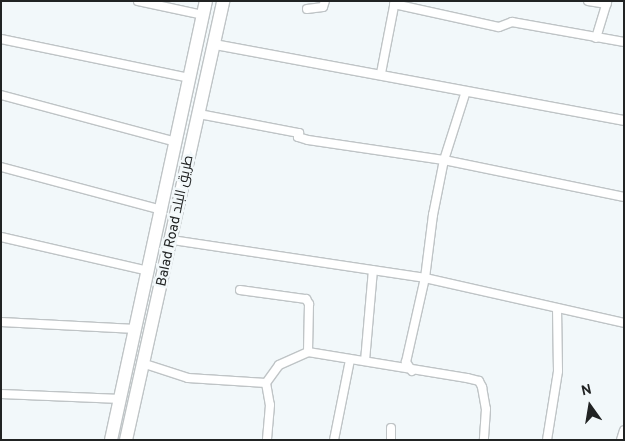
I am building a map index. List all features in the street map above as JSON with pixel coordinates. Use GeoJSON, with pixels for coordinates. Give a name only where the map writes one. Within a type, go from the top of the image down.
{"type":"FeatureCollection","features":[{"type":"Feature","properties":{"kind":"highway","name":"Balad Road طريق البلد"},"geometry":{"type":"LineString","coordinates":[[111,440],[206,1]]}},
{"type":"Feature","properties":{"kind":"highway","name":"Balad Road طريق البلد"},"geometry":{"type":"LineString","coordinates":[[126,440],[145,364],[223,1]]}},
{"type":"Feature","properties":{"kind":"street"},"geometry":{"type":"LineString","coordinates":[[138,1],[203,16]]}},
{"type":"Feature","properties":{"kind":"street"},"geometry":{"type":"LineString","coordinates":[[308,9],[323,7],[325,1]]}},
{"type":"Feature","properties":{"kind":"street"},"geometry":{"type":"LineString","coordinates":[[588,1],[607,3],[596,38]]}},
{"type":"Feature","properties":{"kind":"street"},"geometry":{"type":"LineString","coordinates":[[381,73],[395,3],[499,27],[512,22],[624,42]]}},
{"type":"Feature","properties":{"kind":"street"},"geometry":{"type":"LineString","coordinates":[[1,39],[189,78]]}},
{"type":"Feature","properties":{"kind":"street"},"geometry":{"type":"LineString","coordinates":[[214,44],[381,73],[466,91],[624,120]]}},
{"type":"Feature","properties":{"kind":"street"},"geometry":{"type":"LineString","coordinates":[[412,371],[406,362],[425,278],[433,214],[444,160],[466,91]]}},
{"type":"Feature","properties":{"kind":"street"},"geometry":{"type":"LineString","coordinates":[[1,95],[176,142]]}},
{"type":"Feature","properties":{"kind":"street"},"geometry":{"type":"LineString","coordinates":[[199,114],[299,133],[298,137],[308,140],[444,160],[624,197]]}},
{"type":"Feature","properties":{"kind":"street"},"geometry":{"type":"LineString","coordinates":[[1,167],[162,210]]}},
{"type":"Feature","properties":{"kind":"street"},"geometry":{"type":"LineString","coordinates":[[1,237],[148,271]]}},
{"type":"Feature","properties":{"kind":"street"},"geometry":{"type":"LineString","coordinates":[[172,240],[425,278],[624,323]]}},
{"type":"Feature","properties":{"kind":"street"},"geometry":{"type":"LineString","coordinates":[[365,362],[373,270]]}},
{"type":"Feature","properties":{"kind":"street"},"geometry":{"type":"LineString","coordinates":[[240,290],[306,299],[309,304],[308,352]]}},
{"type":"Feature","properties":{"kind":"street"},"geometry":{"type":"LineString","coordinates":[[547,440],[558,371],[557,308]]}},
{"type":"Feature","properties":{"kind":"street"},"geometry":{"type":"LineString","coordinates":[[1,322],[136,329]]}},
{"type":"Feature","properties":{"kind":"street"},"geometry":{"type":"LineString","coordinates":[[267,440],[270,405],[266,383],[279,365],[308,352],[478,381],[486,409],[484,440]]}},
{"type":"Feature","properties":{"kind":"street"},"geometry":{"type":"LineString","coordinates":[[334,440],[350,360]]}},
{"type":"Feature","properties":{"kind":"street"},"geometry":{"type":"LineString","coordinates":[[145,364],[188,378],[266,383]]}},
{"type":"Feature","properties":{"kind":"street"},"geometry":{"type":"LineString","coordinates":[[1,394],[121,399]]}},
{"type":"Feature","properties":{"kind":"street"},"geometry":{"type":"LineString","coordinates":[[391,428],[391,440]]}},
{"type":"Feature","properties":{"kind":"street"},"geometry":{"type":"LineString","coordinates":[[621,440],[624,430]]}}]}
